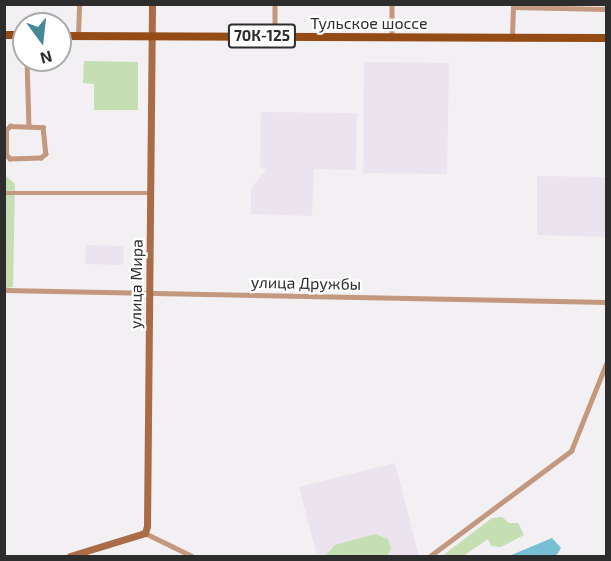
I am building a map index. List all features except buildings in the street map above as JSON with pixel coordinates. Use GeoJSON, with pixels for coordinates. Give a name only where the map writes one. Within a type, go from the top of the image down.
{"type":"FeatureCollection","features":[{"type":"Feature","properties":{"kind":"main road","name":"Тульское шоссе"},"geometry":{"type":"LineString","coordinates":[[72,36],[606,38]]}},
{"type":"Feature","properties":{"kind":"street"},"geometry":{"type":"LineString","coordinates":[[78,36],[79,4]]}},
{"type":"Feature","properties":{"kind":"street","name":"улица Мира"},"geometry":{"type":"LineString","coordinates":[[145,533],[152,4]]}},
{"type":"Feature","properties":{"kind":"street"},"geometry":{"type":"LineString","coordinates":[[275,4],[275,36]]}},
{"type":"Feature","properties":{"kind":"street"},"geometry":{"type":"LineString","coordinates":[[392,4],[392,36]]}},
{"type":"Feature","properties":{"kind":"street"},"geometry":{"type":"LineString","coordinates":[[512,36],[513,6],[606,9]]}},
{"type":"Feature","properties":{"kind":"street"},"geometry":{"type":"LineString","coordinates":[[27,72],[29,126]]}},
{"type":"Feature","properties":{"kind":"street"},"geometry":{"type":"LineString","coordinates":[[10,126],[29,126],[46,130],[46,154],[41,159],[10,159],[6,155],[6,130],[10,126]]}},
{"type":"Feature","properties":{"kind":"street"},"geometry":{"type":"LineString","coordinates":[[4,193],[151,193]]}},
{"type":"Feature","properties":{"kind":"street","name":"улица Дружбы"},"geometry":{"type":"LineString","coordinates":[[4,290],[149,291],[606,302]]}},
{"type":"Feature","properties":{"kind":"street"},"geometry":{"type":"LineString","coordinates":[[430,556],[571,451],[606,364]]}},
{"type":"Feature","properties":{"kind":"street"},"geometry":{"type":"LineString","coordinates":[[70,556],[145,533],[192,556]]}},
{"type":"Feature","properties":{"kind":"shaded area"},"geometry":{"type":"Polygon","coordinates":[[[364,62],[449,63],[447,174],[363,173],[364,62]]]}},
{"type":"Feature","properties":{"kind":"shaded area"},"geometry":{"type":"Polygon","coordinates":[[[261,112],[357,113],[356,170],[314,169],[312,216],[251,214],[251,189],[266,169],[260,168],[261,112]]]}},
{"type":"Feature","properties":{"kind":"shaded area"},"geometry":{"type":"Polygon","coordinates":[[[537,176],[606,177],[606,237],[537,235],[537,176]]]}},
{"type":"Feature","properties":{"kind":"shaded area"},"geometry":{"type":"Polygon","coordinates":[[[86,245],[124,246],[123,265],[85,264],[86,245]]]}},
{"type":"Feature","properties":{"kind":"shaded area"},"geometry":{"type":"Polygon","coordinates":[[[395,463],[419,556],[317,556],[299,487],[395,463]]]}},
{"type":"Feature","properties":{"kind":"green space"},"geometry":{"type":"Polygon","coordinates":[[[84,61],[138,62],[138,110],[94,110],[94,84],[83,83],[84,61]]]}},
{"type":"Feature","properties":{"kind":"green space"},"geometry":{"type":"Polygon","coordinates":[[[4,174],[15,184],[13,287],[5,288],[4,174]]]}},
{"type":"Feature","properties":{"kind":"green space"},"geometry":{"type":"Polygon","coordinates":[[[502,517],[509,523],[518,523],[524,535],[501,547],[491,546],[488,539],[463,556],[442,556],[492,518],[502,517]]]}},
{"type":"Feature","properties":{"kind":"green space"},"geometry":{"type":"Polygon","coordinates":[[[375,534],[388,539],[391,549],[387,556],[325,556],[335,545],[375,534]]]}},
{"type":"Feature","properties":{"kind":"water"},"geometry":{"type":"Polygon","coordinates":[[[552,538],[561,548],[556,556],[509,556],[552,538]]]}}]}
